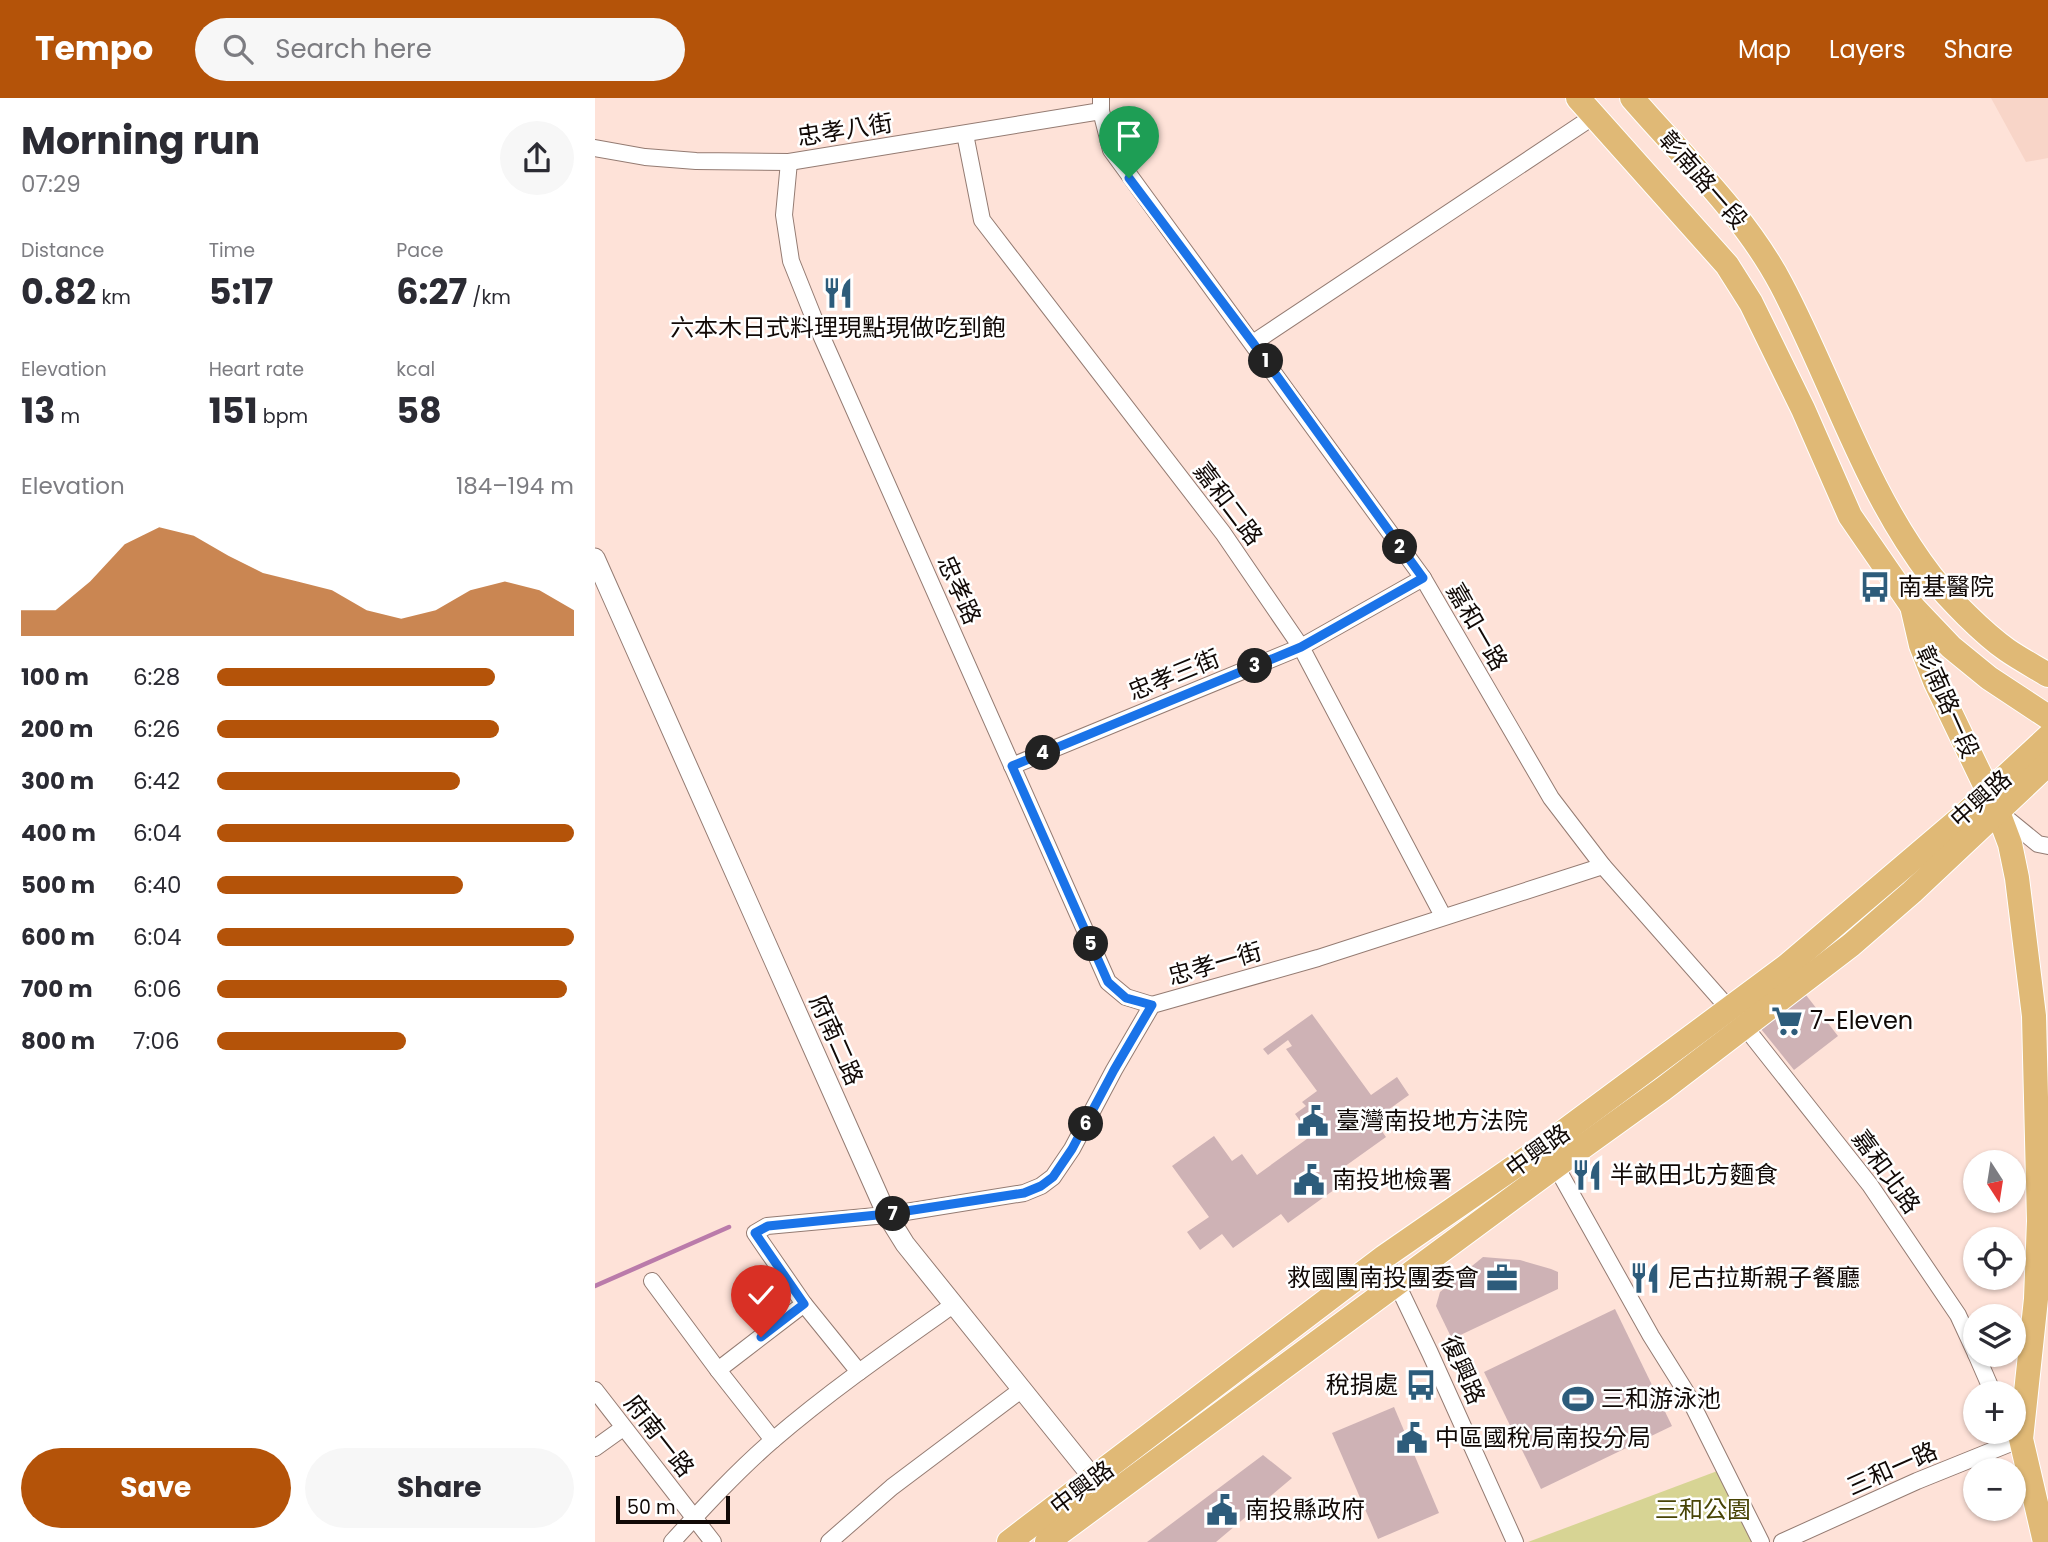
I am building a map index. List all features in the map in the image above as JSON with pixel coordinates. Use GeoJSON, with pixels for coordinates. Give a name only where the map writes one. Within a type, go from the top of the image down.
{"type":"FeatureCollection","features":[{"type":"Feature","properties":{"kind":"main road","name":"彰南路一段"},"geometry":{"type":"LineString","coordinates":[[1632,98],[1759,246],[1787,296],[1874,484],[1932,577],[2005,649],[2048,675]]}},
{"type":"Feature","properties":{"kind":"main road","name":"彰南路一段"},"geometry":{"type":"LineString","coordinates":[[1586,107],[1727,265],[1751,303],[1803,409],[1850,516],[1912,606],[1951,647],[1989,678],[2048,717]]}},
{"type":"Feature","properties":{"kind":"main road","name":"彰南路一段"},"geometry":{"type":"LineString","coordinates":[[1912,606],[1921,645],[1935,681],[2010,844],[2017,878],[2034,1029],[2039,1234],[2036,1299],[2025,1381]]}},
{"type":"Feature","properties":{"kind":"main road","name":"中興路"},"geometry":{"type":"LineString","coordinates":[[1047,1542],[1099,1489],[1384,1257],[1663,1089],[1737,1019],[1851,946],[1993,803],[2048,737]]}},
{"type":"Feature","properties":{"kind":"main road","name":"中興路"},"geometry":{"type":"LineString","coordinates":[[1993,803],[2048,764]]}},
{"type":"Feature","properties":{"kind":"main road","name":"中興路"},"geometry":{"type":"LineString","coordinates":[[1009,1542],[1099,1489],[1397,1283],[1550,1156]]}},
{"type":"Feature","properties":{"kind":"main road","name":"彰南路一段"},"geometry":{"type":"LineString","coordinates":[[2020,1444],[2045,1542]]}},
{"type":"Feature","properties":{"kind":"street","name":"忠孝八街"},"geometry":{"type":"LineString","coordinates":[[595,148],[645,158],[789,162],[965,134],[1101,105]]}},
{"type":"Feature","properties":{"kind":"street","name":"嘉和一路"},"geometry":{"type":"LineString","coordinates":[[1101,105],[1111,150],[1423,578],[1551,798],[1603,866],[1737,1019]]}},
{"type":"Feature","properties":{"kind":"street"},"geometry":{"type":"LineString","coordinates":[[1253,343],[1586,107]]}},
{"type":"Feature","properties":{"kind":"street","name":"嘉和二路"},"geometry":{"type":"LineString","coordinates":[[965,134],[982,220],[1223,533],[1301,647],[1443,916]]}},
{"type":"Feature","properties":{"kind":"street","name":"忠孝路"},"geometry":{"type":"LineString","coordinates":[[789,162],[784,215],[791,261],[853,407],[1108,982],[1126,998],[1152,1005]]}},
{"type":"Feature","properties":{"kind":"street","name":"府南二路"},"geometry":{"type":"LineString","coordinates":[[595,558],[887,1214],[905,1244],[1099,1489]]}},
{"type":"Feature","properties":{"kind":"street","name":"忠孝三街"},"geometry":{"type":"LineString","coordinates":[[1012,766],[1301,647],[1423,578]]}},
{"type":"Feature","properties":{"kind":"street"},"geometry":{"type":"LineString","coordinates":[[1993,803],[2038,844],[2048,846]]}},
{"type":"Feature","properties":{"kind":"street","name":"忠孝一街"},"geometry":{"type":"LineString","coordinates":[[804,1304],[755,1233],[768,1226],[887,1214],[1024,1193],[1041,1186],[1053,1177],[1072,1149],[1152,1005],[1318,958],[1603,866]]}},
{"type":"Feature","properties":{"kind":"street","name":"嘉和北路"},"geometry":{"type":"LineString","coordinates":[[1737,1019],[1870,1185],[1963,1326]]}},
{"type":"Feature","properties":{"kind":"street"},"geometry":{"type":"LineString","coordinates":[[1550,1156],[1651,1336],[1686,1392],[1761,1542]]}},
{"type":"Feature","properties":{"kind":"street","name":"復興路"},"geometry":{"type":"LineString","coordinates":[[1384,1257],[1515,1542]]}},
{"type":"Feature","properties":{"kind":"street"},"geometry":{"type":"LineString","coordinates":[[652,1281],[717,1370],[773,1440]]}},
{"type":"Feature","properties":{"kind":"street"},"geometry":{"type":"LineString","coordinates":[[717,1370],[804,1304],[859,1372]]}},
{"type":"Feature","properties":{"kind":"street"},"geometry":{"type":"LineString","coordinates":[[672,1542],[773,1440],[859,1372],[953,1305]]}},
{"type":"Feature","properties":{"kind":"street","name":"府南一路"},"geometry":{"type":"LineString","coordinates":[[595,1390],[713,1542]]}},
{"type":"Feature","properties":{"kind":"street"},"geometry":{"type":"LineString","coordinates":[[829,1542],[892,1487],[1021,1390]]}},
{"type":"Feature","properties":{"kind":"street"},"geometry":{"type":"LineString","coordinates":[[595,1448],[623,1427]]}},
{"type":"Feature","properties":{"kind":"street","name":"三和一路"},"geometry":{"type":"LineString","coordinates":[[1782,1542],[1997,1444]]}},
{"type":"Feature","properties":{"kind":"shaded area"},"geometry":{"type":"Polygon","coordinates":[[[1991,98],[2048,98],[2048,158],[2026,162],[1991,98]]]}},
{"type":"Feature","properties":{"kind":"green space","name":"三和公園"},"geometry":{"type":"Polygon","coordinates":[[[1720,1470],[1755,1542],[1528,1542],[1720,1470]]]}},
{"type":"Feature","properties":{"kind":"building"},"geometry":{"type":"Polygon","coordinates":[[[1806,995],[1838,1036],[1794,1070],[1761,1029],[1806,995]]]}},
{"type":"Feature","properties":{"kind":"building"},"geometry":{"type":"Polygon","coordinates":[[[1312,1014],[1371,1095],[1397,1077],[1409,1095],[1374,1120],[1386,1137],[1337,1172],[1345,1182],[1288,1223],[1281,1214],[1233,1248],[1222,1234],[1200,1250],[1187,1232],[1209,1217],[1172,1166],[1214,1136],[1232,1161],[1242,1154],[1257,1175],[1311,1136],[1295,1114],[1306,1106],[1302,1102],[1317,1091],[1286,1049],[1292,1046],[1288,1040],[1268,1055],[1263,1049],[1312,1014]]]}},
{"type":"Feature","properties":{"kind":"building"},"geometry":{"type":"Polygon","coordinates":[[[1483,1257],[1520,1260],[1551,1269],[1558,1272],[1558,1289],[1452,1339],[1436,1306],[1440,1292],[1483,1257]]]}},
{"type":"Feature","properties":{"kind":"building","name":"三和游泳池"},"geometry":{"type":"Polygon","coordinates":[[[1615,1309],[1672,1426],[1541,1489],[1484,1372],[1615,1309]]]}},
{"type":"Feature","properties":{"kind":"building"},"geometry":{"type":"Polygon","coordinates":[[[1394,1407],[1439,1513],[1378,1539],[1332,1433],[1394,1407]]]}},
{"type":"Feature","properties":{"kind":"building","name":"南投縣政府"},"geometry":{"type":"Polygon","coordinates":[[[1263,1455],[1292,1478],[1216,1542],[1147,1542],[1263,1455]]]}},
{"type":"Feature","properties":{"kind":"waterway"},"geometry":{"type":"LineString","coordinates":[[595,1286],[729,1227]]}},
{"type":"Feature","properties":{"kind":"place","name":"六本木日式料理現點現做吃到飽"},"geometry":{"type":"Point","coordinates":[838,293]}},
{"type":"Feature","properties":{"kind":"place","name":"南基醫院"},"geometry":{"type":"Point","coordinates":[1875,587]}},
{"type":"Feature","properties":{"kind":"place","name":"7-Eleven"},"geometry":{"type":"Point","coordinates":[1787,1021]}},
{"type":"Feature","properties":{"kind":"place","name":"臺灣南投地方法院"},"geometry":{"type":"Point","coordinates":[1313,1121]}},
{"type":"Feature","properties":{"kind":"place","name":"半畝田北方麵食"},"geometry":{"type":"Point","coordinates":[1587,1175]}},
{"type":"Feature","properties":{"kind":"place","name":"南投地檢署"},"geometry":{"type":"Point","coordinates":[1309,1180]}},
{"type":"Feature","properties":{"kind":"place","name":"救國團南投團委會"},"geometry":{"type":"Point","coordinates":[1502,1278]}},
{"type":"Feature","properties":{"kind":"place","name":"尼古拉斯親子餐廳"},"geometry":{"type":"Point","coordinates":[1645,1278]}},
{"type":"Feature","properties":{"kind":"place","name":"稅捐處"},"geometry":{"type":"Point","coordinates":[1421,1385]}},
{"type":"Feature","properties":{"kind":"place","name":"三和游泳池"},"geometry":{"type":"Point","coordinates":[1578,1399]}},
{"type":"Feature","properties":{"kind":"place","name":"中區國稅局南投分局"},"geometry":{"type":"Point","coordinates":[1412,1438]}},
{"type":"Feature","properties":{"kind":"place","name":"南投縣政府"},"geometry":{"type":"Point","coordinates":[1222,1510]}},
{"type":"Feature","properties":{"kind":"route"},"geometry":{"type":"LineString","coordinates":[[761,1337],[804,1304],[755,1233],[768,1226],[887,1214],[1024,1193],[1041,1186],[1053,1177],[1072,1149],[1152,1005],[1126,998],[1108,982],[1012,766],[1301,647],[1423,578],[1253,343],[1129,178]]}}]}
